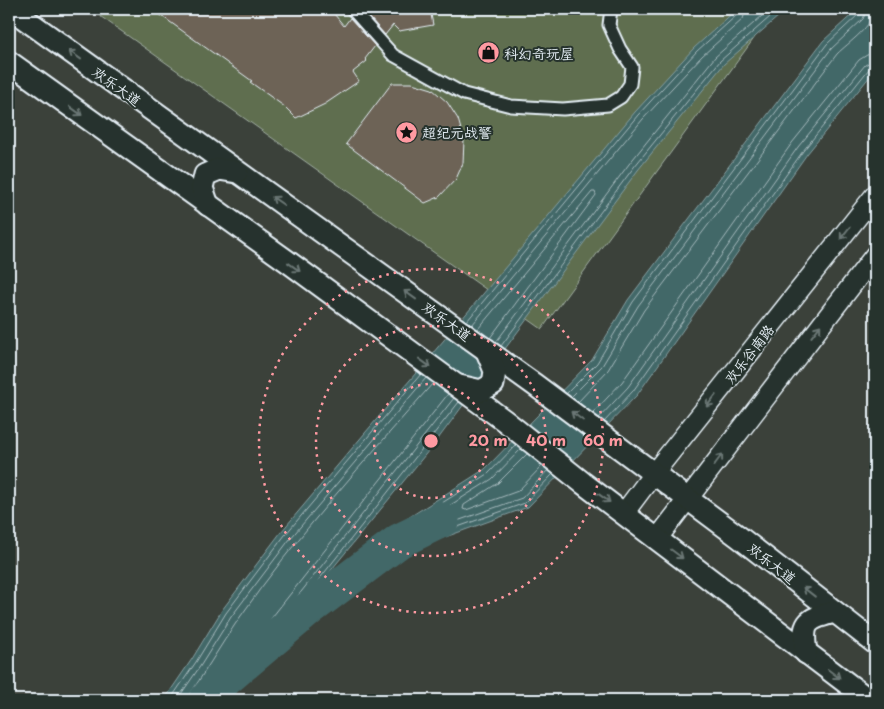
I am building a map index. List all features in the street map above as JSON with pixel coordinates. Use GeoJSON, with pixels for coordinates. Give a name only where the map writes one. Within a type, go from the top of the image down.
{"type":"FeatureCollection","features":[{"type":"Feature","properties":{"kind":"main road","name":"欢乐大道"},"geometry":{"type":"LineString","coordinates":[[11,9],[535,385],[689,499],[875,644]]}},
{"type":"Feature","properties":{"kind":"main road"},"geometry":{"type":"LineString","coordinates":[[9,62],[505,421],[583,483],[869,700]]}},
{"type":"Feature","properties":{"kind":"main road"},"geometry":{"type":"LineString","coordinates":[[208,205],[202,188],[204,175],[218,169],[237,172]]}},
{"type":"Feature","properties":{"kind":"main road"},"geometry":{"type":"LineString","coordinates":[[456,385],[481,391],[493,384],[495,371],[486,349]]}},
{"type":"Feature","properties":{"kind":"main road"},"geometry":{"type":"LineString","coordinates":[[806,653],[804,635],[806,625],[816,616],[835,612]]}},
{"type":"Feature","properties":{"kind":"street"},"geometry":{"type":"LineString","coordinates":[[352,9],[393,55],[464,94],[511,106],[563,109],[608,105],[621,98],[630,84],[632,68],[620,49],[609,25],[611,9]]}},
{"type":"Feature","properties":{"kind":"street","name":"欢乐谷南路"},"geometry":{"type":"LineString","coordinates":[[624,513],[875,195]]}},
{"type":"Feature","properties":{"kind":"street"},"geometry":{"type":"LineString","coordinates":[[657,539],[875,255]]}},
{"type":"Feature","properties":{"kind":"green space"},"geometry":{"type":"Polygon","coordinates":[[[90,9],[782,9],[755,37],[542,329],[90,9]]]}},
{"type":"Feature","properties":{"kind":"water"},"geometry":{"type":"Polygon","coordinates":[[[737,9],[787,9],[724,64],[638,170],[438,439],[328,574],[230,700],[164,700],[222,610],[281,532],[635,112],[694,48],[737,9]]]}},
{"type":"Feature","properties":{"kind":"water"},"geometry":{"type":"Polygon","coordinates":[[[858,9],[875,9],[875,70],[807,154],[637,395],[528,507],[407,551],[389,530],[485,469],[592,360],[628,300],[823,41],[858,9]]]}},
{"type":"Feature","properties":{"kind":"building"},"geometry":{"type":"Polygon","coordinates":[[[152,9],[330,9],[344,26],[350,18],[375,46],[365,59],[367,61],[353,72],[359,81],[325,104],[296,118],[285,107],[250,82],[252,81],[152,9]]]}},
{"type":"Feature","properties":{"kind":"building"},"geometry":{"type":"Polygon","coordinates":[[[362,9],[430,9],[433,25],[399,31],[393,25],[385,35],[362,9]]]}},
{"type":"Feature","properties":{"kind":"building"},"geometry":{"type":"Polygon","coordinates":[[[392,83],[412,83],[432,89],[447,102],[458,119],[464,140],[463,163],[456,179],[439,197],[425,203],[346,144],[392,83]]]}},
{"type":"Feature","properties":{"kind":"waterway"},"geometry":{"type":"LineString","coordinates":[[206,700],[221,683],[310,608],[399,541],[442,520]]}},
{"type":"Feature","properties":{"kind":"place","name":"科幻奇玩屋"},"geometry":{"type":"Point","coordinates":[488,53]}},
{"type":"Feature","properties":{"kind":"place","name":"超纪元战警"},"geometry":{"type":"Point","coordinates":[406,132]}}]}
